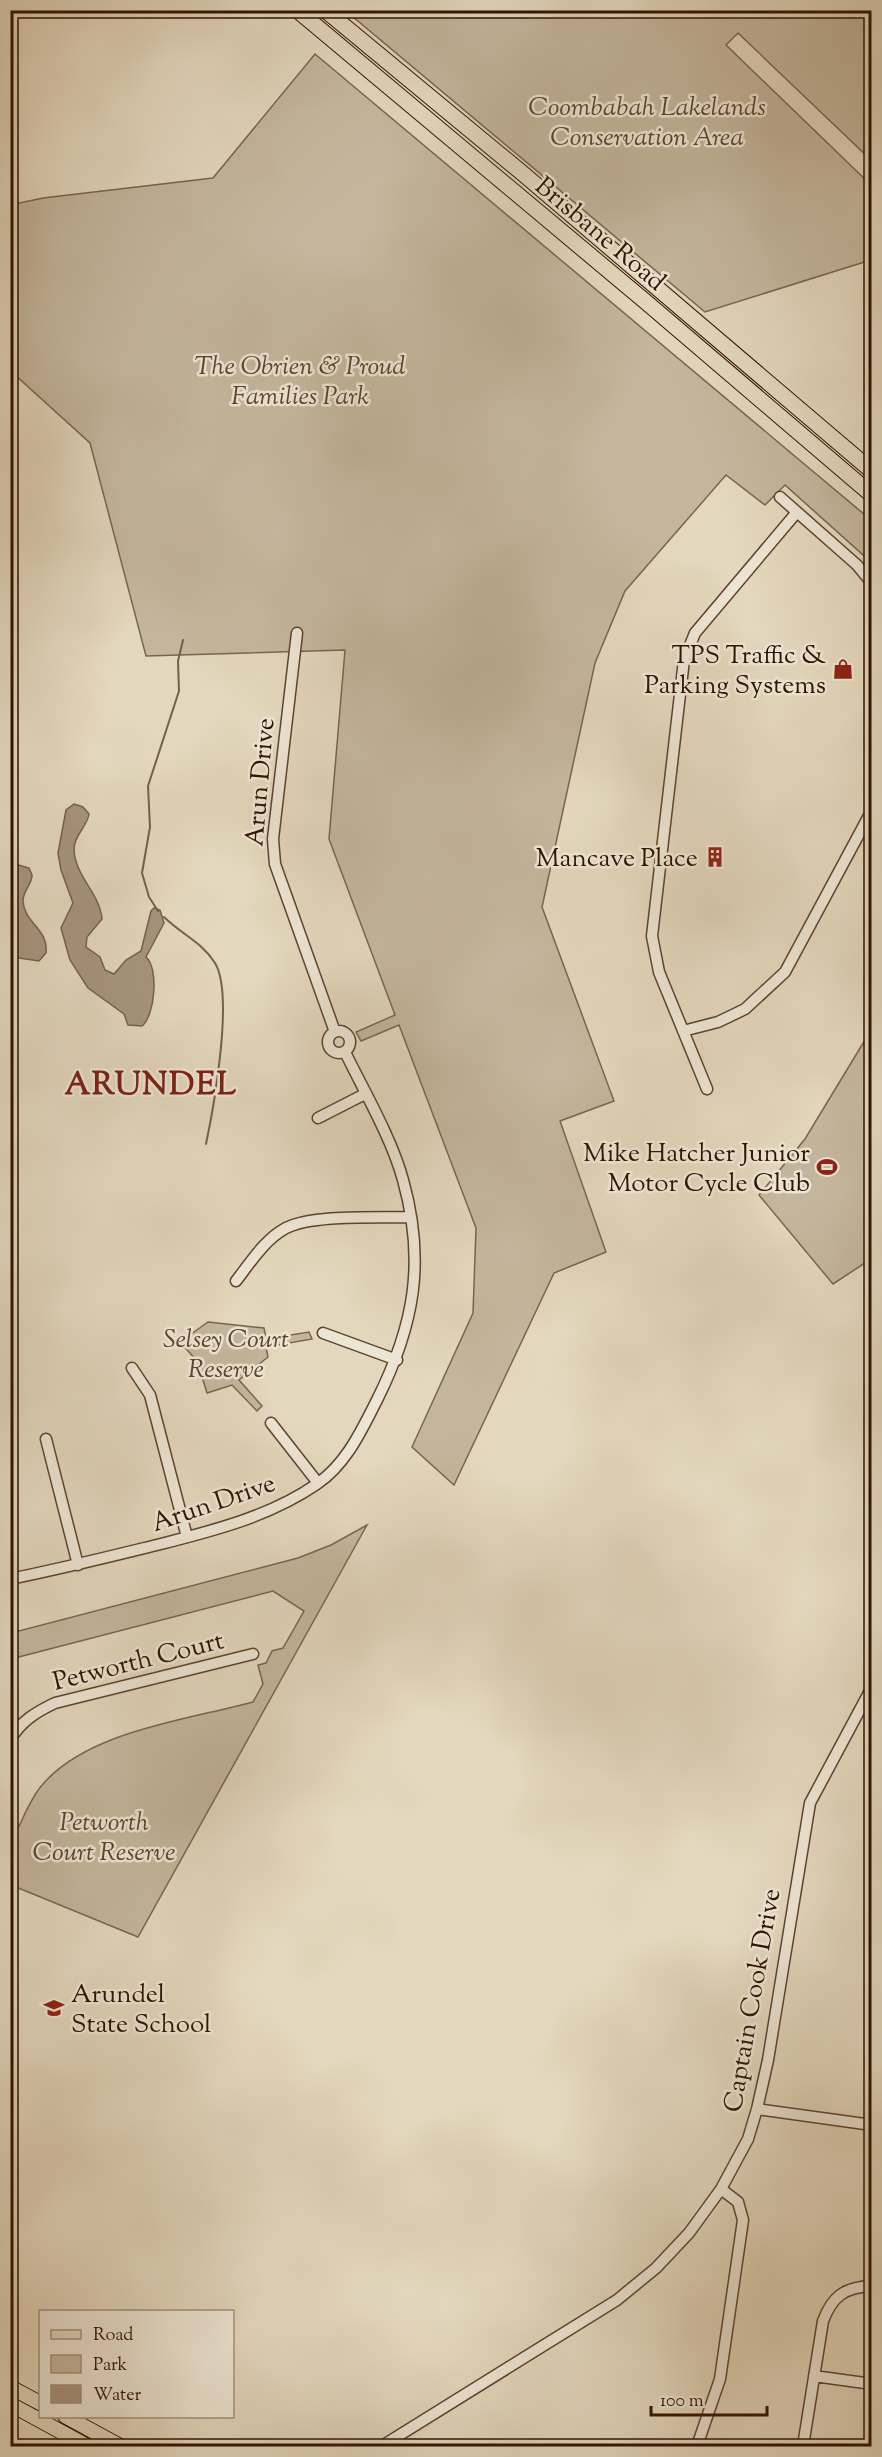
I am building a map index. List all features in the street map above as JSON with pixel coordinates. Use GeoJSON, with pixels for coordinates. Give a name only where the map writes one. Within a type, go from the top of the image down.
{"type":"FeatureCollection","features":[{"type":"Feature","properties":{"kind":"highway","name":"Brisbane Road"},"geometry":{"type":"LineString","coordinates":[[297,10],[588,253],[872,495]]}},
{"type":"Feature","properties":{"kind":"highway","name":"Brisbane Road"},"geometry":{"type":"LineString","coordinates":[[325,10],[872,471]]}},
{"type":"Feature","properties":{"kind":"main road"},"geometry":{"type":"LineString","coordinates":[[10,2387],[39,2402]]}},
{"type":"Feature","properties":{"kind":"main road"},"geometry":{"type":"LineString","coordinates":[[10,2404],[87,2446]]}},
{"type":"Feature","properties":{"kind":"main road"},"geometry":{"type":"LineString","coordinates":[[69,2418],[120,2446]]}},
{"type":"Feature","properties":{"kind":"street"},"geometry":{"type":"LineString","coordinates":[[780,497],[857,565],[872,583]]}},
{"type":"Feature","properties":{"kind":"street"},"geometry":{"type":"LineString","coordinates":[[707,1089],[659,972],[652,936],[684,660],[695,633],[797,512]]}},
{"type":"Feature","properties":{"kind":"street","name":"Arun Drive"},"geometry":{"type":"LineString","coordinates":[[297,633],[273,839],[275,864],[335,1032]]}},
{"type":"Feature","properties":{"kind":"street"},"geometry":{"type":"LineString","coordinates":[[683,1031],[718,1022],[745,1009],[785,972],[872,810]]}},
{"type":"Feature","properties":{"kind":"street"},"geometry":{"type":"LineString","coordinates":[[335,1032],[343,1032],[349,1037],[350,1045],[345,1052],[334,1053],[329,1048],[328,1040],[335,1032]]}},
{"type":"Feature","properties":{"kind":"street","name":"Arun Drive"},"geometry":{"type":"LineString","coordinates":[[10,1579],[78,1565],[187,1537],[266,1513],[318,1483],[340,1464],[359,1436],[397,1360],[406,1334],[413,1288],[413,1232],[403,1179],[345,1052]]}},
{"type":"Feature","properties":{"kind":"street"},"geometry":{"type":"LineString","coordinates":[[318,1118],[365,1094]]}},
{"type":"Feature","properties":{"kind":"street"},"geometry":{"type":"LineString","coordinates":[[236,1281],[256,1254],[286,1227],[308,1221],[410,1217]]}},
{"type":"Feature","properties":{"kind":"street"},"geometry":{"type":"LineString","coordinates":[[323,1333],[397,1360]]}},
{"type":"Feature","properties":{"kind":"street"},"geometry":{"type":"LineString","coordinates":[[132,1368],[150,1395],[187,1537]]}},
{"type":"Feature","properties":{"kind":"street"},"geometry":{"type":"LineString","coordinates":[[271,1423],[318,1483]]}},
{"type":"Feature","properties":{"kind":"street"},"geometry":{"type":"LineString","coordinates":[[46,1439],[78,1565]]}},
{"type":"Feature","properties":{"kind":"street","name":"Petworth Court"},"geometry":{"type":"LineString","coordinates":[[10,1740],[14,1726],[35,1712],[56,1703],[254,1654]]}},
{"type":"Feature","properties":{"kind":"street","name":"Captain Cook Drive"},"geometry":{"type":"LineString","coordinates":[[382,2446],[617,2300],[656,2268],[689,2233],[721,2189],[748,2139],[757,2109],[768,2060],[810,1803],[872,1687]]}},
{"type":"Feature","properties":{"kind":"street"},"geometry":{"type":"LineString","coordinates":[[757,2109],[872,2125]]}},
{"type":"Feature","properties":{"kind":"street"},"geometry":{"type":"LineString","coordinates":[[697,2446],[720,2379],[743,2220],[738,2202],[721,2189]]}},
{"type":"Feature","properties":{"kind":"street"},"geometry":{"type":"LineString","coordinates":[[803,2446],[823,2321],[830,2303],[843,2293],[859,2286],[872,2286]]}},
{"type":"Feature","properties":{"kind":"street"},"geometry":{"type":"LineString","coordinates":[[814,2376],[872,2384]]}},
{"type":"Feature","properties":{"kind":"green space","name":"Coombabah Lakelands Conservation Area"},"geometry":{"type":"Polygon","coordinates":[[[346,11],[871,11],[871,160],[738,33],[726,45],[871,185],[871,260],[705,312],[346,11]]]}},
{"type":"Feature","properties":{"kind":"green space","name":"The Obrien & Proud Families Park"},"geometry":{"type":"Polygon","coordinates":[[[315,54],[871,520],[871,562],[785,485],[765,505],[726,475],[625,591],[595,663],[542,907],[614,1101],[560,1121],[606,1252],[554,1273],[454,1485],[412,1447],[473,1313],[476,1228],[399,1025],[361,1041],[356,1032],[395,1015],[329,839],[345,650],[146,656],[90,443],[15,375],[11,374],[10,205],[43,198],[213,178],[315,54]]]}},
{"type":"Feature","properties":{"kind":"green space","name":"Mike Hatcher Junior Motor Cycle Club"},"geometry":{"type":"Polygon","coordinates":[[[871,1030],[871,1259],[833,1284],[759,1195],[805,1139],[871,1030]]]}},
{"type":"Feature","properties":{"kind":"green space","name":"Selsey Court Reserve"},"geometry":{"type":"Polygon","coordinates":[[[208,1322],[264,1328],[266,1339],[309,1332],[312,1339],[266,1347],[268,1357],[239,1380],[262,1406],[257,1411],[232,1385],[207,1393],[197,1361],[180,1342],[208,1322]]]}},
{"type":"Feature","properties":{"kind":"green space","name":"Petworth Court Reserve"},"geometry":{"type":"Polygon","coordinates":[[[367,1525],[138,1937],[11,1885],[11,1835],[14,1836],[30,1802],[43,1784],[63,1766],[86,1751],[112,1740],[140,1730],[253,1702],[263,1684],[258,1665],[266,1663],[272,1651],[283,1648],[304,1611],[273,1591],[11,1659],[11,1633],[298,1558],[331,1545],[367,1525]]]}},
{"type":"Feature","properties":{"kind":"water"},"geometry":{"type":"Polygon","coordinates":[[[74,804],[83,807],[89,814],[75,843],[75,858],[82,876],[97,901],[102,919],[87,937],[86,947],[100,957],[105,970],[114,974],[126,960],[141,951],[151,911],[154,908],[160,910],[164,923],[146,957],[153,971],[154,992],[150,1013],[142,1026],[128,1025],[124,1014],[88,988],[70,960],[61,928],[73,903],[61,870],[58,853],[66,810],[74,804]]]}},
{"type":"Feature","properties":{"kind":"water"},"geometry":{"type":"Polygon","coordinates":[[[15,864],[29,868],[32,875],[23,902],[28,916],[41,932],[46,945],[46,953],[39,961],[19,958],[11,953],[11,867],[15,864]]]}},
{"type":"Feature","properties":{"kind":"waterway"},"geometry":{"type":"LineString","coordinates":[[158,911],[149,897],[142,873],[150,827],[148,786],[179,691],[178,661],[183,640]]}},
{"type":"Feature","properties":{"kind":"waterway"},"geometry":{"type":"LineString","coordinates":[[164,917],[204,949],[215,963],[220,978],[223,999],[221,1051],[206,1144]]}},
{"type":"Feature","properties":{"kind":"place","name":"TPS Traffic & Parking Systems"},"geometry":{"type":"Point","coordinates":[843,669]}},
{"type":"Feature","properties":{"kind":"place","name":"Mancave Place"},"geometry":{"type":"Point","coordinates":[715,857]}},
{"type":"Feature","properties":{"kind":"place","name":"Mike Hatcher Junior Motor Cycle Club"},"geometry":{"type":"Point","coordinates":[827,1167]}},
{"type":"Feature","properties":{"kind":"place","name":"Arundel State School"},"geometry":{"type":"Point","coordinates":[54,2008]}},
{"type":"Feature","properties":{"kind":"district","name":"ARUNDEL"},"geometry":{"type":"Point","coordinates":[151,1083]}}]}
